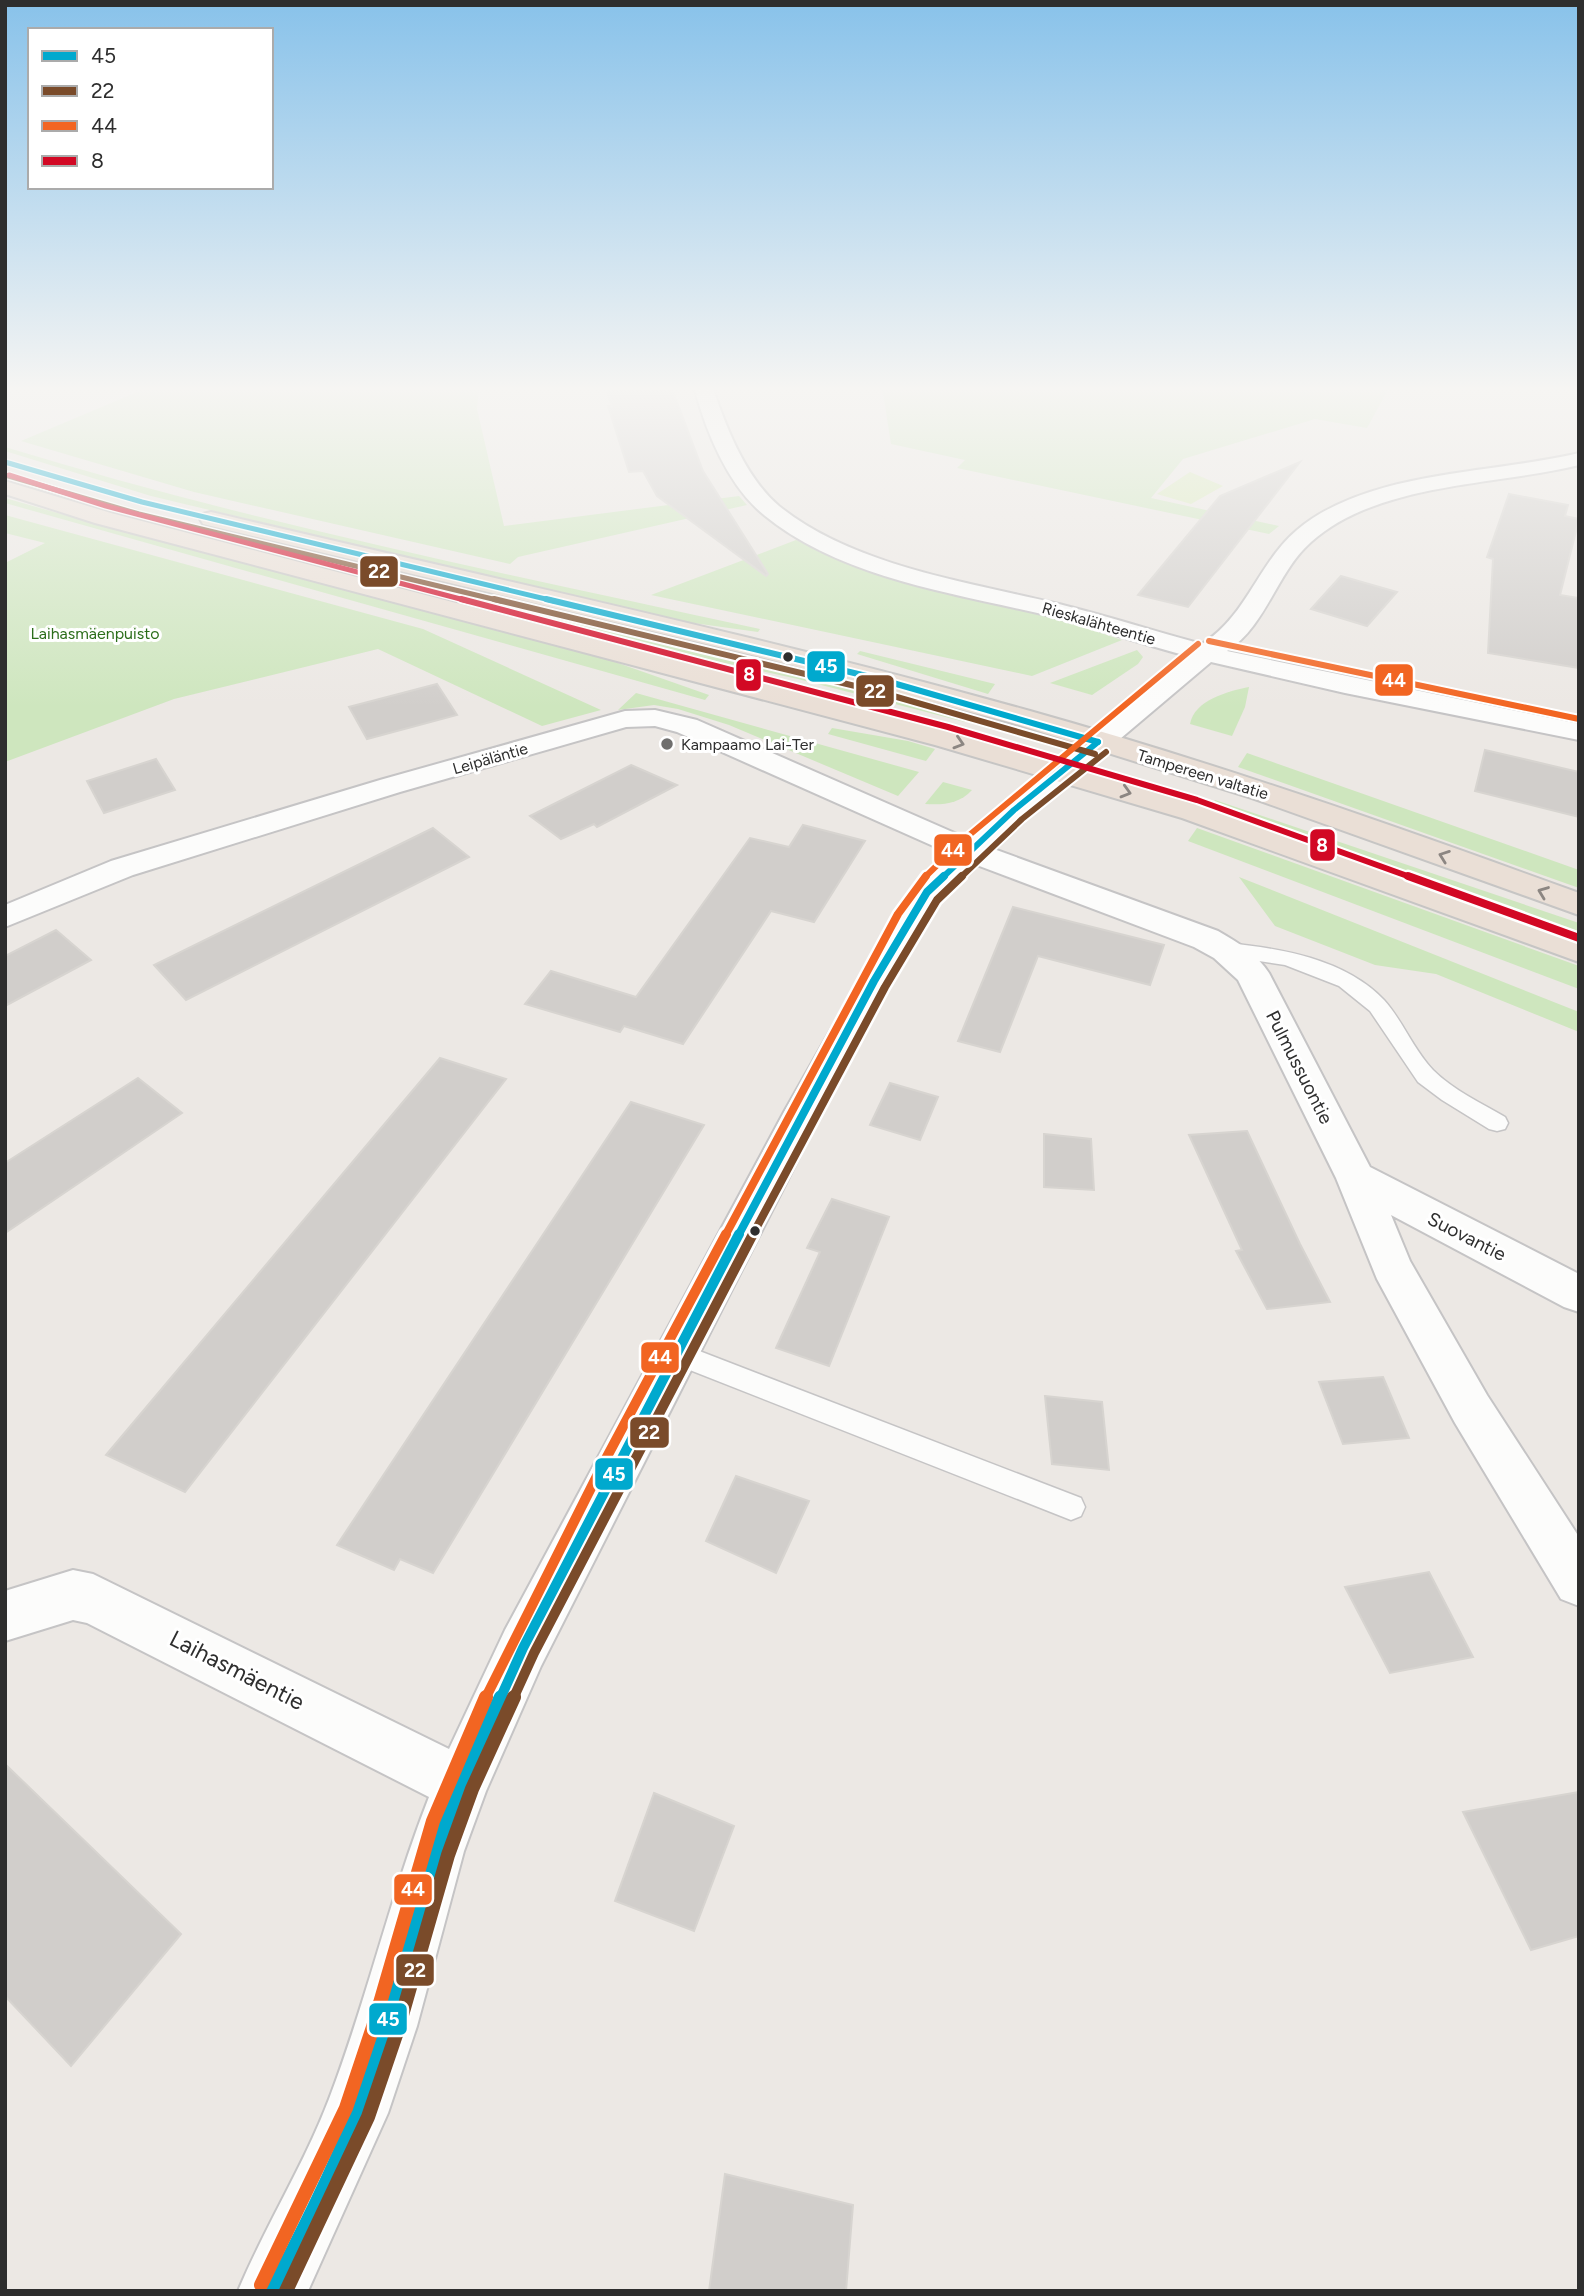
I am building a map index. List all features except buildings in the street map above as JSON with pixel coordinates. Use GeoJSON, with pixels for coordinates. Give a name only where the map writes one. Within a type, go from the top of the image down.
{"type":"FeatureCollection","features":[{"type":"Feature","properties":{"kind":"highway"},"geometry":{"type":"LineString","coordinates":[[24,493],[103,518],[831,708],[1193,812],[1579,951]]}},
{"type":"Feature","properties":{"kind":"highway","name":"Tampereen valtatie"},"geometry":{"type":"LineString","coordinates":[[112,493],[917,689],[1235,783],[1579,905]]}},
{"type":"Feature","properties":{"kind":"street","name":"Rieskalähteentie"},"geometry":{"type":"LineString","coordinates":[[755,493],[782,518],[834,548],[883,566],[1093,620],[1206,653],[1579,732]]}},
{"type":"Feature","properties":{"kind":"street"},"geometry":{"type":"LineString","coordinates":[[272,2291],[300,2237],[356,2113],[386,2026],[436,1851],[461,1784],[523,1648],[676,1353],[909,920],[927,892],[968,850],[1239,628],[1295,543],[1333,517],[1364,503],[1399,493]]}},
{"type":"Feature","properties":{"kind":"street","name":"Leipäläntie"},"geometry":{"type":"LineString","coordinates":[[5,917],[122,868],[390,786],[635,719],[655,718],[687,726],[968,850]]}},
{"type":"Feature","properties":{"kind":"street","name":"Pulmussuontie"},"geometry":{"type":"LineString","coordinates":[[968,850],[1180,927],[1226,950],[1252,973],[1356,1178],[1392,1268],[1471,1409],[1579,1582]]}},
{"type":"Feature","properties":{"kind":"street","name":"Suovantie"},"geometry":{"type":"LineString","coordinates":[[1356,1178],[1579,1294]]}},
{"type":"Feature","properties":{"kind":"street","name":"Laihasmäentie"},"geometry":{"type":"LineString","coordinates":[[5,1616],[73,1595],[93,1599],[461,1784]]}},
{"type":"Feature","properties":{"kind":"lane"},"geometry":{"type":"LineString","coordinates":[[1226,950],[1252,951],[1310,965],[1356,986],[1377,1006],[1427,1077],[1497,1124]]}},
{"type":"Feature","properties":{"kind":"lane"},"geometry":{"type":"LineString","coordinates":[[676,1353],[1071,1507]]}},
{"type":"Feature","properties":{"kind":"green space"},"geometry":{"type":"Polygon","coordinates":[[[54,493],[80,493],[183,522],[851,683],[971,715],[965,722],[798,679],[574,630],[54,493]]]}},
{"type":"Feature","properties":{"kind":"green space"},"geometry":{"type":"Polygon","coordinates":[[[142,493],[167,493],[475,567],[760,629],[758,632],[686,622],[628,610],[142,493]]]}},
{"type":"Feature","properties":{"kind":"green space"},"geometry":{"type":"Polygon","coordinates":[[[199,493],[496,493],[504,526],[739,496],[747,505],[518,557],[510,564],[199,493]]]}},
{"type":"Feature","properties":{"kind":"green space"},"geometry":{"type":"Polygon","coordinates":[[[1076,493],[1155,493],[1151,498],[1279,526],[1269,534],[1076,493]]]}},
{"type":"Feature","properties":{"kind":"green space"},"geometry":{"type":"Polygon","coordinates":[[[1158,493],[1210,493],[1191,504],[1158,493]]]}},
{"type":"Feature","properties":{"kind":"green space"},"geometry":{"type":"Polygon","coordinates":[[[5,498],[598,656],[709,695],[705,700],[5,503],[5,498]]]}},
{"type":"Feature","properties":{"kind":"green space","name":"Laihasmäenpuisto"},"geometry":{"type":"Polygon","coordinates":[[[5,515],[423,629],[601,710],[542,726],[378,649],[174,699],[5,762],[5,563],[45,543],[5,533],[5,515]]]}},
{"type":"Feature","properties":{"kind":"green space"},"geometry":{"type":"Polygon","coordinates":[[[796,540],[863,568],[1068,622],[1122,640],[1032,676],[651,595],[796,540]]]}},
{"type":"Feature","properties":{"kind":"green space"},"geometry":{"type":"Polygon","coordinates":[[[1137,650],[1143,657],[1138,664],[1092,695],[1050,683],[1137,650]]]}},
{"type":"Feature","properties":{"kind":"green space"},"geometry":{"type":"Polygon","coordinates":[[[860,651],[995,684],[988,694],[857,654],[860,651]]]}},
{"type":"Feature","properties":{"kind":"green space"},"geometry":{"type":"Polygon","coordinates":[[[1249,687],[1245,707],[1232,736],[1190,724],[1198,709],[1205,703],[1223,694],[1249,687]]]}},
{"type":"Feature","properties":{"kind":"green space"},"geometry":{"type":"Polygon","coordinates":[[[636,693],[919,772],[898,796],[729,725],[678,709],[654,705],[618,710],[636,693]]]}},
{"type":"Feature","properties":{"kind":"green space"},"geometry":{"type":"Polygon","coordinates":[[[832,728],[908,741],[935,749],[926,761],[828,734],[832,728]]]}},
{"type":"Feature","properties":{"kind":"green space"},"geometry":{"type":"Polygon","coordinates":[[[1247,753],[1579,870],[1579,888],[1238,767],[1247,753]]]}},
{"type":"Feature","properties":{"kind":"green space"},"geometry":{"type":"Polygon","coordinates":[[[943,782],[972,790],[951,803],[925,804],[943,782]]]}},
{"type":"Feature","properties":{"kind":"green space"},"geometry":{"type":"Polygon","coordinates":[[[1215,800],[1579,923],[1579,936],[1211,806],[1215,800]]]}},
{"type":"Feature","properties":{"kind":"green space"},"geometry":{"type":"Polygon","coordinates":[[[1197,828],[1579,966],[1579,989],[1188,841],[1197,828]]]}},
{"type":"Feature","properties":{"kind":"green space"},"geometry":{"type":"Polygon","coordinates":[[[1239,877],[1579,1012],[1579,1032],[1436,974],[1375,965],[1275,926],[1239,877]]]}},
{"type":"Feature","properties":{"kind":"transit line","name":"8"},"geometry":{"type":"LineString","coordinates":[[66,493],[106,506],[948,727],[1197,800],[1579,938]]}},
{"type":"Feature","properties":{"kind":"transit line","name":"22"},"geometry":{"type":"LineString","coordinates":[[67,493],[139,514],[876,691],[1095,754]]}},
{"type":"Feature","properties":{"kind":"transit line","name":"45"},"geometry":{"type":"LineString","coordinates":[[112,493],[879,679],[1098,742]]}},
{"type":"Feature","properties":{"kind":"transit line","name":"44"},"geometry":{"type":"LineString","coordinates":[[1209,641],[1579,719]]}},
{"type":"Feature","properties":{"kind":"transit line","name":"44"},"geometry":{"type":"LineString","coordinates":[[261,2285],[346,2108],[373,2027],[433,1821],[496,1674],[602,1466],[898,914],[918,884],[961,842],[1198,644]]}},
{"type":"Feature","properties":{"kind":"transit line","name":"45"},"geometry":{"type":"LineString","coordinates":[[272,2291],[300,2237],[356,2113],[386,2026],[436,1851],[461,1784],[523,1648],[803,1112],[874,981],[927,892],[1014,810],[1098,742]]}},
{"type":"Feature","properties":{"kind":"transit line","name":"22"},"geometry":{"type":"LineString","coordinates":[[286,2291],[368,2117],[398,2029],[448,1855],[472,1789],[534,1653],[814,1118],[885,987],[937,900],[1022,819],[1106,752]]}},
{"type":"Feature","properties":{"kind":"place","name":"Kampaamo Lai-Ter"},"geometry":{"type":"Point","coordinates":[667,744]}}]}
